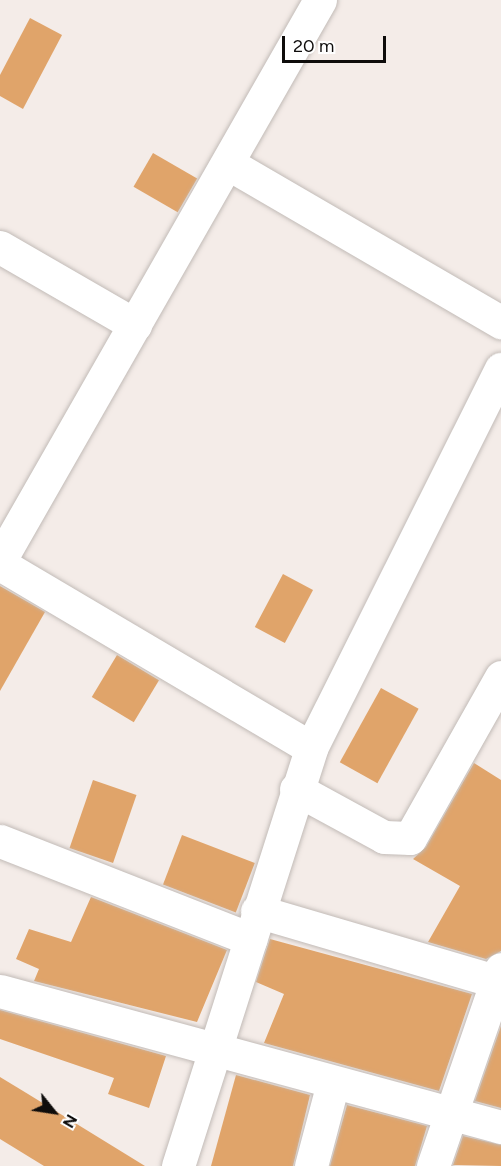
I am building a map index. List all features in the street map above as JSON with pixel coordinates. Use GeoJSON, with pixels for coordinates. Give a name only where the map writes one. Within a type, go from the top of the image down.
{"type":"FeatureCollection","features":[{"type":"Feature","properties":{"kind":"street"},"geometry":{"type":"LineString","coordinates":[[311,748],[0,562],[229,164],[320,0]]}},
{"type":"Feature","properties":{"kind":"street"},"geometry":{"type":"LineString","coordinates":[[229,164],[501,322]]}},
{"type":"Feature","properties":{"kind":"street"},"geometry":{"type":"LineString","coordinates":[[0,247],[135,325]]}},
{"type":"Feature","properties":{"kind":"street"},"geometry":{"type":"LineString","coordinates":[[178,1166],[216,1051],[296,789],[311,748],[501,369]]}},
{"type":"Feature","properties":{"kind":"street"},"geometry":{"type":"LineString","coordinates":[[296,789],[384,837],[410,838],[501,677]]}},
{"type":"Feature","properties":{"kind":"street"},"geometry":{"type":"LineString","coordinates":[[0,840],[253,925],[499,978],[448,1113],[433,1166]]}},
{"type":"Feature","properties":{"kind":"street"},"geometry":{"type":"LineString","coordinates":[[0,991],[501,1127]]}},
{"type":"Feature","properties":{"kind":"street"},"geometry":{"type":"LineString","coordinates":[[311,1166],[333,1083]]}},
{"type":"Feature","properties":{"kind":"building"},"geometry":{"type":"Polygon","coordinates":[[[30,18],[62,35],[23,109],[0,96],[0,75],[30,18]]]}},
{"type":"Feature","properties":{"kind":"building"},"geometry":{"type":"Polygon","coordinates":[[[153,153],[197,178],[178,212],[134,187],[153,153]]]}},
{"type":"Feature","properties":{"kind":"building"},"geometry":{"type":"Polygon","coordinates":[[[283,574],[313,590],[285,643],[255,627],[283,574]]]}},
{"type":"Feature","properties":{"kind":"building"},"geometry":{"type":"Polygon","coordinates":[[[0,586],[45,612],[0,691],[0,586]]]}},
{"type":"Feature","properties":{"kind":"building"},"geometry":{"type":"Polygon","coordinates":[[[117,655],[159,680],[134,722],[92,697],[117,655]]]}},
{"type":"Feature","properties":{"kind":"building"},"geometry":{"type":"Polygon","coordinates":[[[381,688],[419,709],[377,783],[340,762],[381,688]]]}},
{"type":"Feature","properties":{"kind":"building"},"geometry":{"type":"Polygon","coordinates":[[[474,763],[501,780],[501,951],[486,959],[428,942],[460,886],[413,859],[426,847],[474,763]]]}},
{"type":"Feature","properties":{"kind":"building"},"geometry":{"type":"Polygon","coordinates":[[[93,780],[136,795],[113,863],[70,848],[93,780]]]}},
{"type":"Feature","properties":{"kind":"building"},"geometry":{"type":"Polygon","coordinates":[[[182,835],[255,863],[236,912],[163,884],[182,835]]]}},
{"type":"Feature","properties":{"kind":"building"},"geometry":{"type":"Polygon","coordinates":[[[91,897],[227,950],[197,1022],[34,981],[39,969],[16,959],[29,929],[71,942],[91,897]]]}},
{"type":"Feature","properties":{"kind":"building"},"geometry":{"type":"Polygon","coordinates":[[[270,939],[472,994],[439,1091],[264,1043],[284,994],[256,982],[270,939]]]}},
{"type":"Feature","properties":{"kind":"building"},"geometry":{"type":"Polygon","coordinates":[[[0,1010],[166,1056],[149,1108],[108,1094],[114,1078],[0,1039],[0,1010]]]}},
{"type":"Feature","properties":{"kind":"building"},"geometry":{"type":"Polygon","coordinates":[[[501,1026],[501,1108],[475,1101],[501,1026]]]}},
{"type":"Feature","properties":{"kind":"building"},"geometry":{"type":"Polygon","coordinates":[[[236,1075],[310,1095],[293,1166],[211,1166],[236,1075]]]}},
{"type":"Feature","properties":{"kind":"building"},"geometry":{"type":"Polygon","coordinates":[[[0,1077],[145,1166],[44,1166],[0,1139],[0,1077]]]}},
{"type":"Feature","properties":{"kind":"building"},"geometry":{"type":"Polygon","coordinates":[[[347,1105],[427,1126],[415,1166],[330,1166],[347,1105]]]}},
{"type":"Feature","properties":{"kind":"building"},"geometry":{"type":"Polygon","coordinates":[[[463,1136],[501,1145],[501,1166],[453,1165],[463,1136]]]}}]}
